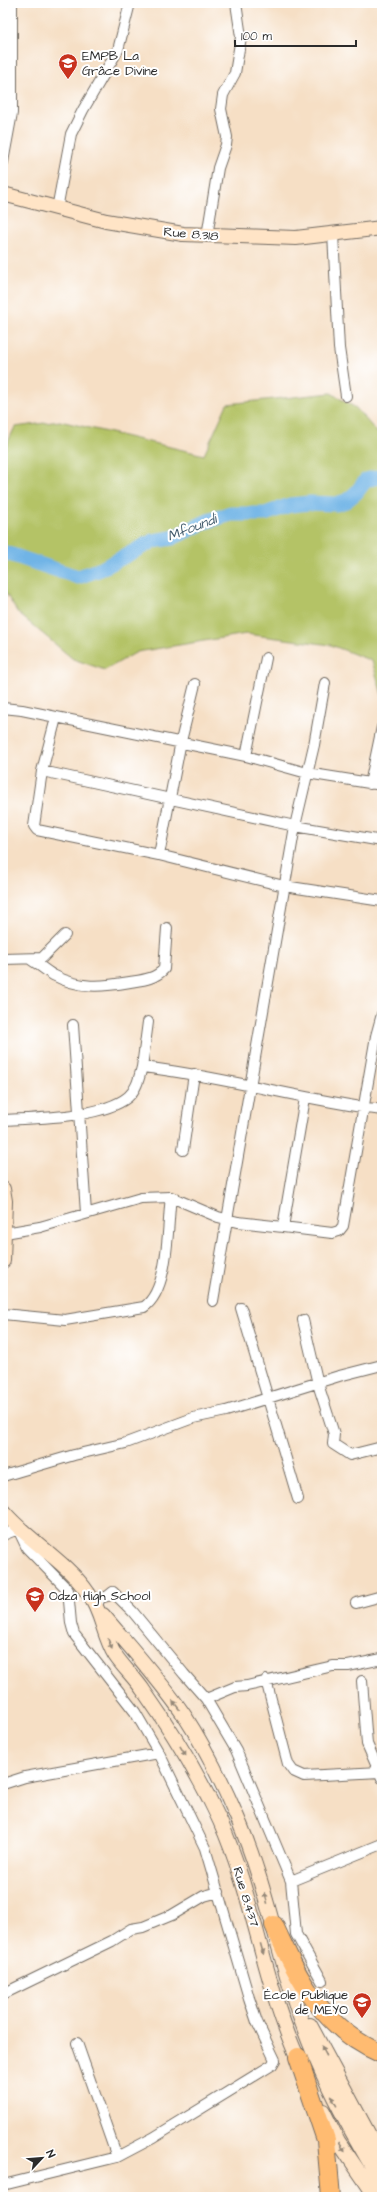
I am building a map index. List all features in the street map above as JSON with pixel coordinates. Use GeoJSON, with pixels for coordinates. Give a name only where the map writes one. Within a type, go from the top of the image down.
{"type":"FeatureCollection","features":[{"type":"Feature","properties":{"kind":"highway"},"geometry":{"type":"LineString","coordinates":[[274,1925],[294,1972],[319,2007],[335,2025],[368,2048],[382,2054]]}},
{"type":"Feature","properties":{"kind":"highway"},"geometry":{"type":"LineString","coordinates":[[298,2057],[326,2140],[331,2197]]}},
{"type":"Feature","properties":{"kind":"main road","name":"Rue 8.318"},"geometry":{"type":"LineString","coordinates":[[3,194],[143,229],[207,236],[296,238],[382,228]]}},
{"type":"Feature","properties":{"kind":"main road"},"geometry":{"type":"LineString","coordinates":[[3,1189],[3,1261]]}},
{"type":"Feature","properties":{"kind":"main road","name":"Rue 8.437"},"geometry":{"type":"LineString","coordinates":[[3,1510],[18,1529],[65,1566],[89,1594],[114,1654],[142,1688],[178,1744],[220,1821],[233,1856],[281,2012],[298,2057],[338,2141],[376,2197]]}},
{"type":"Feature","properties":{"kind":"main road","name":"Rue 8.437"},"geometry":{"type":"LineString","coordinates":[[96,1608],[157,1679],[184,1715],[204,1748],[238,1819],[253,1857],[274,1925],[290,1986],[311,2048],[328,2088],[350,2131],[382,2183]]}},
{"type":"Feature","properties":{"kind":"main road"},"geometry":{"type":"LineString","coordinates":[[290,1986],[382,2159]]}},
{"type":"Feature","properties":{"kind":"main road"},"geometry":{"type":"LineString","coordinates":[[361,2177],[372,2197]]}},
{"type":"Feature","properties":{"kind":"street"},"geometry":{"type":"LineString","coordinates":[[3,162],[12,113],[12,3]]}},
{"type":"Feature","properties":{"kind":"street"},"geometry":{"type":"LineString","coordinates":[[57,208],[71,134],[83,110],[118,50],[130,3]]}},
{"type":"Feature","properties":{"kind":"street"},"geometry":{"type":"LineString","coordinates":[[207,236],[218,168],[226,145],[221,109],[223,95],[235,73],[241,37],[236,3]]}},
{"type":"Feature","properties":{"kind":"street"},"geometry":{"type":"LineString","coordinates":[[333,234],[339,348],[346,396]]}},
{"type":"Feature","properties":{"kind":"street"},"geometry":{"type":"LineString","coordinates":[[246,756],[266,658]]}},
{"type":"Feature","properties":{"kind":"street"},"geometry":{"type":"LineString","coordinates":[[213,1301],[251,1085],[256,1039],[294,826],[307,773],[325,683]]}},
{"type":"Feature","properties":{"kind":"street"},"geometry":{"type":"LineString","coordinates":[[159,855],[181,741],[195,684]]}},
{"type":"Feature","properties":{"kind":"street"},"geometry":{"type":"LineString","coordinates":[[3,708],[22,710],[56,718],[181,741],[246,756],[307,773],[382,785]]}},
{"type":"Feature","properties":{"kind":"street"},"geometry":{"type":"LineString","coordinates":[[56,718],[42,771],[34,826],[37,830],[159,855],[284,886],[382,901]]}},
{"type":"Feature","properties":{"kind":"street"},"geometry":{"type":"LineString","coordinates":[[370,784],[382,727]]}},
{"type":"Feature","properties":{"kind":"street"},"geometry":{"type":"LineString","coordinates":[[42,771],[294,826],[382,841]]}},
{"type":"Feature","properties":{"kind":"street"},"geometry":{"type":"LineString","coordinates":[[30,959],[53,975],[87,987],[102,987],[142,980],[154,977],[164,969],[167,928]]}},
{"type":"Feature","properties":{"kind":"street"},"geometry":{"type":"LineString","coordinates":[[3,959],[38,959],[47,954],[65,935]]}},
{"type":"Feature","properties":{"kind":"street"},"geometry":{"type":"LineString","coordinates":[[4,1237],[141,1198],[171,1196],[228,1220],[332,1233],[339,1231],[343,1226],[376,1036],[382,1014]]}},
{"type":"Feature","properties":{"kind":"street"},"geometry":{"type":"LineString","coordinates":[[3,1120],[78,1114],[109,1105],[129,1096],[137,1085],[142,1067],[148,1022]]}},
{"type":"Feature","properties":{"kind":"street"},"geometry":{"type":"LineString","coordinates":[[73,1025],[86,1213]]}},
{"type":"Feature","properties":{"kind":"street"},"geometry":{"type":"LineString","coordinates":[[142,1067],[194,1074],[251,1085],[305,1098],[382,1110]]}},
{"type":"Feature","properties":{"kind":"street"},"geometry":{"type":"LineString","coordinates":[[183,1150],[194,1074]]}},
{"type":"Feature","properties":{"kind":"street"},"geometry":{"type":"LineString","coordinates":[[283,1227],[305,1098]]}},
{"type":"Feature","properties":{"kind":"street"},"geometry":{"type":"LineString","coordinates":[[3,1314],[65,1320],[144,1307],[150,1303],[156,1293],[162,1274],[171,1196]]}},
{"type":"Feature","properties":{"kind":"street"},"geometry":{"type":"LineString","coordinates":[[241,1308],[298,1499]]}},
{"type":"Feature","properties":{"kind":"street"},"geometry":{"type":"LineString","coordinates":[[303,1320],[318,1384],[334,1434],[334,1444],[350,1455],[382,1447]]}},
{"type":"Feature","properties":{"kind":"street"},"geometry":{"type":"LineString","coordinates":[[3,1476],[74,1455],[126,1443],[193,1418],[226,1411],[382,1365]]}},
{"type":"Feature","properties":{"kind":"street"},"geometry":{"type":"LineString","coordinates":[[3,1534],[18,1529],[27,1548],[68,1590],[71,1623],[74,1634],[135,1712],[159,1753],[204,1848],[219,1892],[251,2004],[275,2060],[272,2065],[160,2134],[117,2157],[3,2185]]}},
{"type":"Feature","properties":{"kind":"street"},"geometry":{"type":"LineString","coordinates":[[96,1608],[100,1598],[108,1596],[114,1592],[133,1612],[206,1699],[236,1750],[291,1881],[296,1934],[322,1981]]}},
{"type":"Feature","properties":{"kind":"street"},"geometry":{"type":"LineString","coordinates":[[356,1603],[382,1596]]}},
{"type":"Feature","properties":{"kind":"street"},"geometry":{"type":"LineString","coordinates":[[206,1699],[235,1687],[247,1686],[266,1680],[317,1671],[334,1666],[348,1666],[382,1659]]}},
{"type":"Feature","properties":{"kind":"street"},"geometry":{"type":"LineString","coordinates":[[266,1680],[288,1764],[293,1772],[304,1776],[381,1775],[367,1744],[362,1681]]}},
{"type":"Feature","properties":{"kind":"street"},"geometry":{"type":"LineString","coordinates":[[3,1784],[25,1777],[159,1753]]}},
{"type":"Feature","properties":{"kind":"street"},"geometry":{"type":"LineString","coordinates":[[291,1881],[382,1844]]}},
{"type":"Feature","properties":{"kind":"street"},"geometry":{"type":"LineString","coordinates":[[3,1994],[112,1941],[131,1929],[143,1927],[172,1915],[204,1896],[219,1892]]}},
{"type":"Feature","properties":{"kind":"street"},"geometry":{"type":"LineString","coordinates":[[77,2043],[117,2157]]}},
{"type":"Feature","properties":{"kind":"green space"},"geometry":{"type":"Polygon","coordinates":[[[331,393],[356,408],[382,438],[382,695],[372,661],[331,645],[246,634],[137,652],[105,670],[73,659],[18,613],[3,589],[3,452],[15,427],[60,421],[204,455],[227,404],[331,393]]]}},
{"type":"Feature","properties":{"kind":"waterway","name":"Mfoundi"},"geometry":{"type":"LineString","coordinates":[[3,552],[78,577],[101,569],[153,541],[172,538],[208,521],[231,514],[265,514],[290,505],[310,503],[336,504],[346,501],[356,493],[366,480],[382,476]]}},
{"type":"Feature","properties":{"kind":"place","name":"EMPB La Grâce Divine"},"geometry":{"type":"Point","coordinates":[68,80]}},
{"type":"Feature","properties":{"kind":"place","name":"Odza High School"},"geometry":{"type":"Point","coordinates":[35,1613]}},
{"type":"Feature","properties":{"kind":"place","name":"École Publique de MEYO"},"geometry":{"type":"Point","coordinates":[362,2019]}}]}
